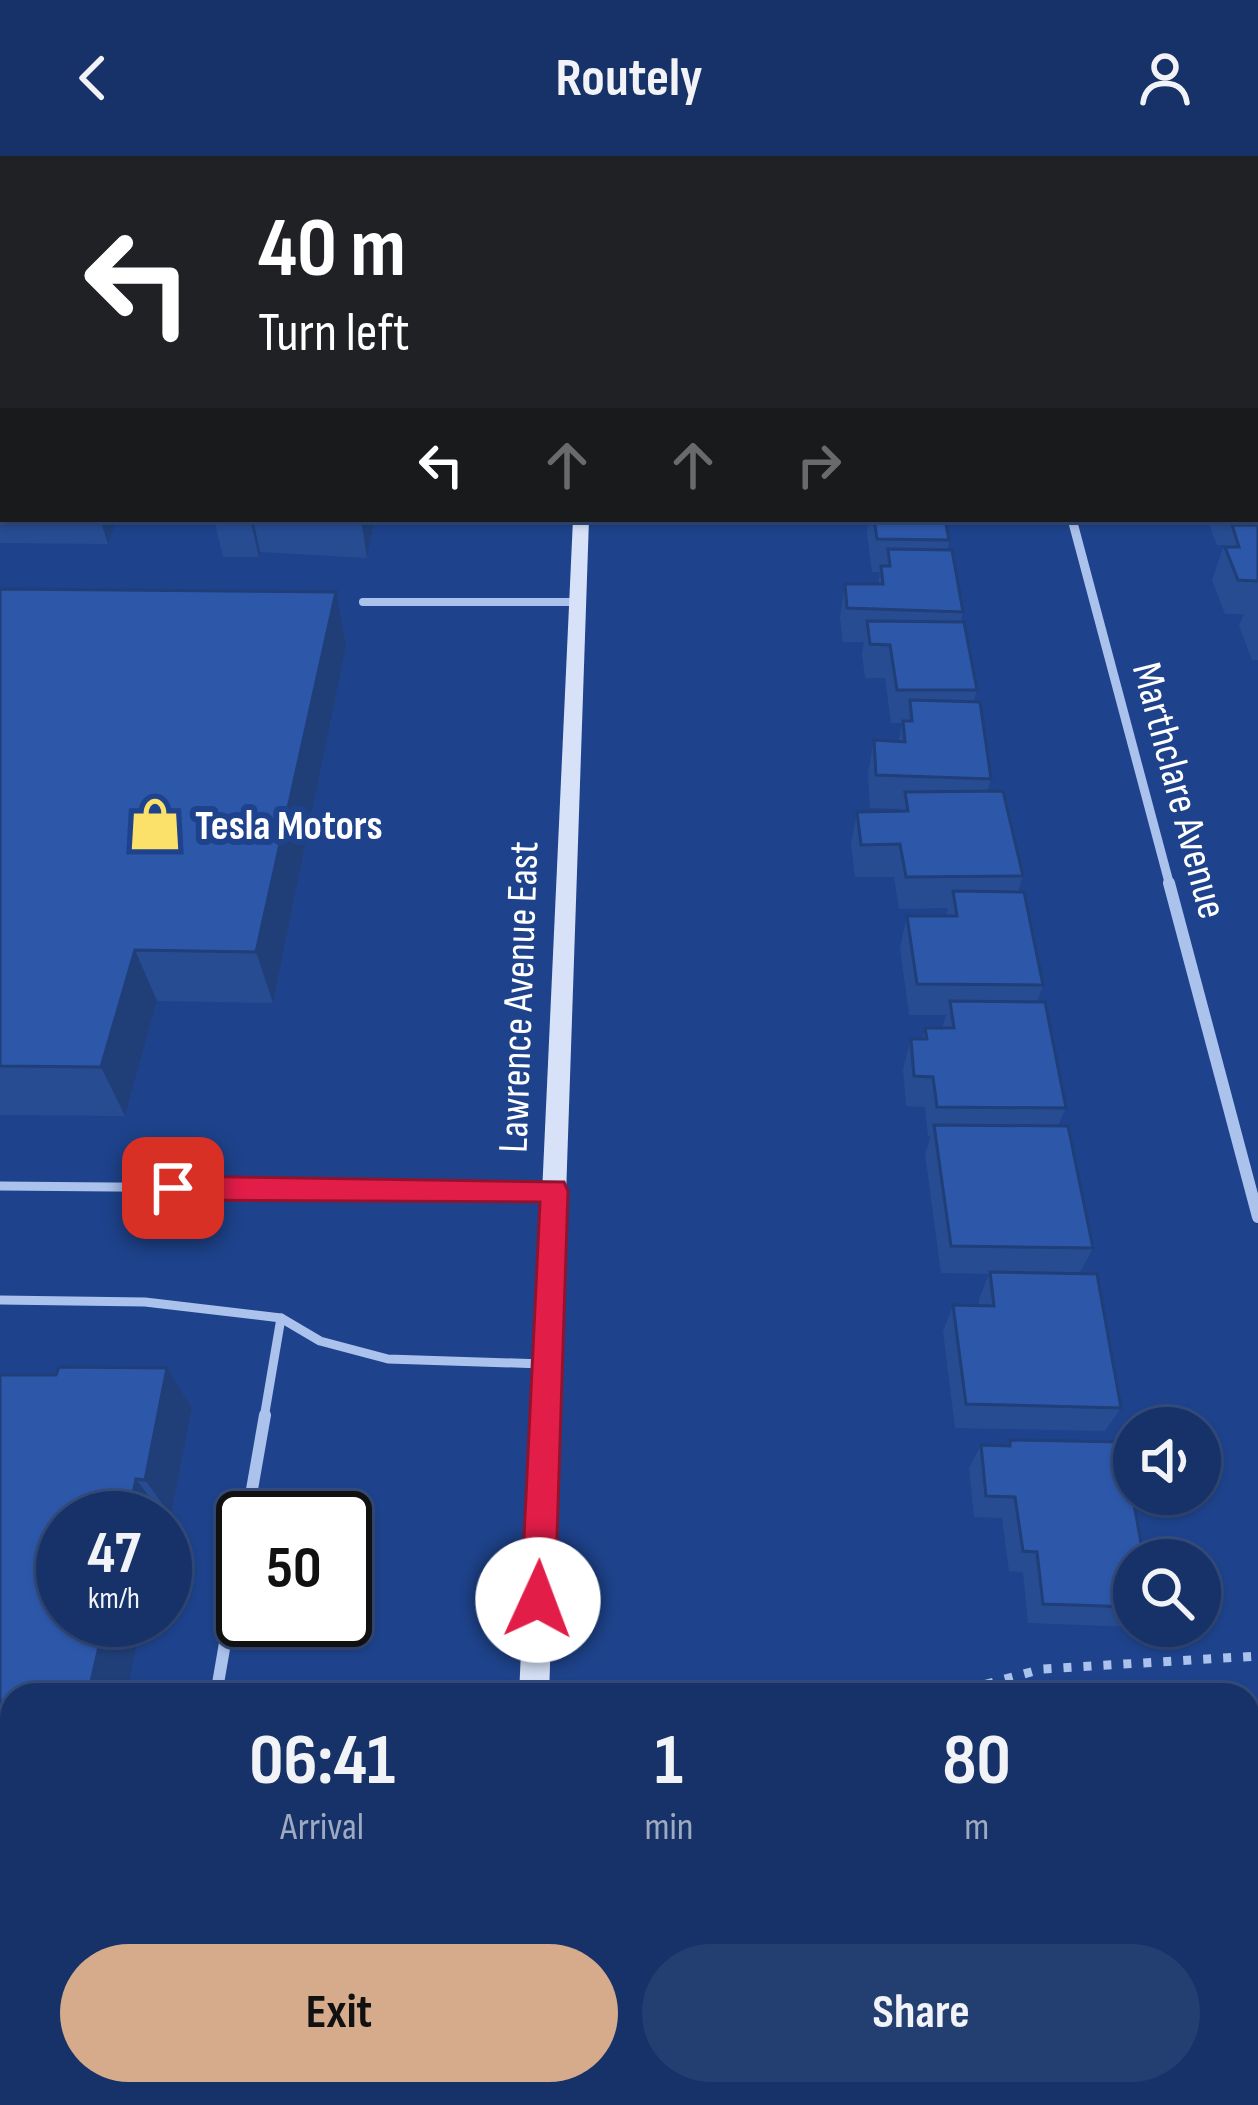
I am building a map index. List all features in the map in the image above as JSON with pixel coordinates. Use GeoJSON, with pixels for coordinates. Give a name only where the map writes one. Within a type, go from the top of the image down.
{"type":"FeatureCollection","features":[{"type":"Feature","properties":{"kind":"main road","name":"Lawrence Avenue East"},"geometry":{"type":"LineString","coordinates":[[535,1683],[581,522]]}},
{"type":"Feature","properties":{"kind":"street","name":"Marthclare Avenue"},"geometry":{"type":"LineString","coordinates":[[1073,522],[1258,1217]]}},
{"type":"Feature","properties":{"kind":"lane"},"geometry":{"type":"LineString","coordinates":[[363,602],[578,602]]}},
{"type":"Feature","properties":{"kind":"lane"},"geometry":{"type":"LineString","coordinates":[[0,1186],[554,1191]]}},
{"type":"Feature","properties":{"kind":"lane"},"geometry":{"type":"LineString","coordinates":[[0,1300],[145,1302],[281,1318],[320,1341],[388,1359],[548,1365]]}},
{"type":"Feature","properties":{"kind":"lane"},"geometry":{"type":"LineString","coordinates":[[252,1491],[281,1318]]}},
{"type":"Feature","properties":{"kind":"lane"},"geometry":{"type":"LineString","coordinates":[[218,1683],[224,1647]]}},
{"type":"Feature","properties":{"kind":"path"},"geometry":{"type":"LineString","coordinates":[[991,1683],[1042,1669],[1258,1656]]}},
{"type":"Feature","properties":{"kind":"building"},"geometry":{"type":"Polygon","coordinates":[[[874,522],[946,522],[949,540],[877,539],[874,522]]]}},
{"type":"Feature","properties":{"kind":"building"},"geometry":{"type":"Polygon","coordinates":[[[1232,525],[1258,525],[1258,581],[1238,580],[1225,547],[1239,547],[1232,525]]]}},
{"type":"Feature","properties":{"kind":"building"},"geometry":{"type":"Polygon","coordinates":[[[888,549],[952,550],[963,612],[847,608],[845,584],[883,584],[881,566],[890,566],[888,549]]]}},
{"type":"Feature","properties":{"kind":"building","name":"Tesla Motors"},"geometry":{"type":"Polygon","coordinates":[[[0,589],[336,592],[256,952],[135,950],[101,1067],[0,1066],[0,589]]]}},
{"type":"Feature","properties":{"kind":"building"},"geometry":{"type":"Polygon","coordinates":[[[867,621],[964,622],[977,690],[897,690],[890,645],[870,644],[867,621]]]}},
{"type":"Feature","properties":{"kind":"building"},"geometry":{"type":"Polygon","coordinates":[[[910,700],[980,702],[991,779],[876,775],[874,740],[905,742],[903,721],[912,721],[910,700]]]}},
{"type":"Feature","properties":{"kind":"building"},"geometry":{"type":"Polygon","coordinates":[[[1003,791],[1023,876],[906,877],[900,844],[861,845],[857,812],[908,811],[905,792],[1003,791]]]}},
{"type":"Feature","properties":{"kind":"building"},"geometry":{"type":"Polygon","coordinates":[[[953,891],[1024,892],[1043,985],[917,984],[907,916],[957,916],[953,891]]]}},
{"type":"Feature","properties":{"kind":"building"},"geometry":{"type":"Polygon","coordinates":[[[950,1001],[1045,1002],[1066,1108],[937,1107],[933,1077],[914,1076],[911,1039],[927,1039],[925,1028],[954,1028],[950,1001]]]}},
{"type":"Feature","properties":{"kind":"building"},"geometry":{"type":"Polygon","coordinates":[[[934,1125],[1068,1126],[1093,1248],[951,1246],[934,1125]]]}},
{"type":"Feature","properties":{"kind":"building"},"geometry":{"type":"Polygon","coordinates":[[[990,1272],[1097,1274],[1121,1407],[966,1404],[953,1305],[994,1306],[990,1272]]]}},
{"type":"Feature","properties":{"kind":"building"},"geometry":{"type":"Polygon","coordinates":[[[59,1367],[167,1368],[145,1480],[136,1479],[134,1491],[36,1491],[36,1647],[99,1647],[91,1683],[0,1683],[0,1375],[56,1375],[59,1367]]]}},
{"type":"Feature","properties":{"kind":"building"},"geometry":{"type":"Polygon","coordinates":[[[1010,1440],[1113,1442],[1113,1515],[1136,1515],[1140,1539],[1113,1539],[1113,1606],[1043,1604],[1037,1552],[1023,1551],[1015,1497],[986,1496],[981,1445],[1010,1446],[1010,1440]]]}},
{"type":"Feature","properties":{"kind":"place","name":"Tesla Motors"},"geometry":{"type":"Point","coordinates":[155,824]}},
{"type":"Feature","properties":{"kind":"route"},"geometry":{"type":"LineString","coordinates":[[173,1188],[554,1191],[538,1600]]}}]}
